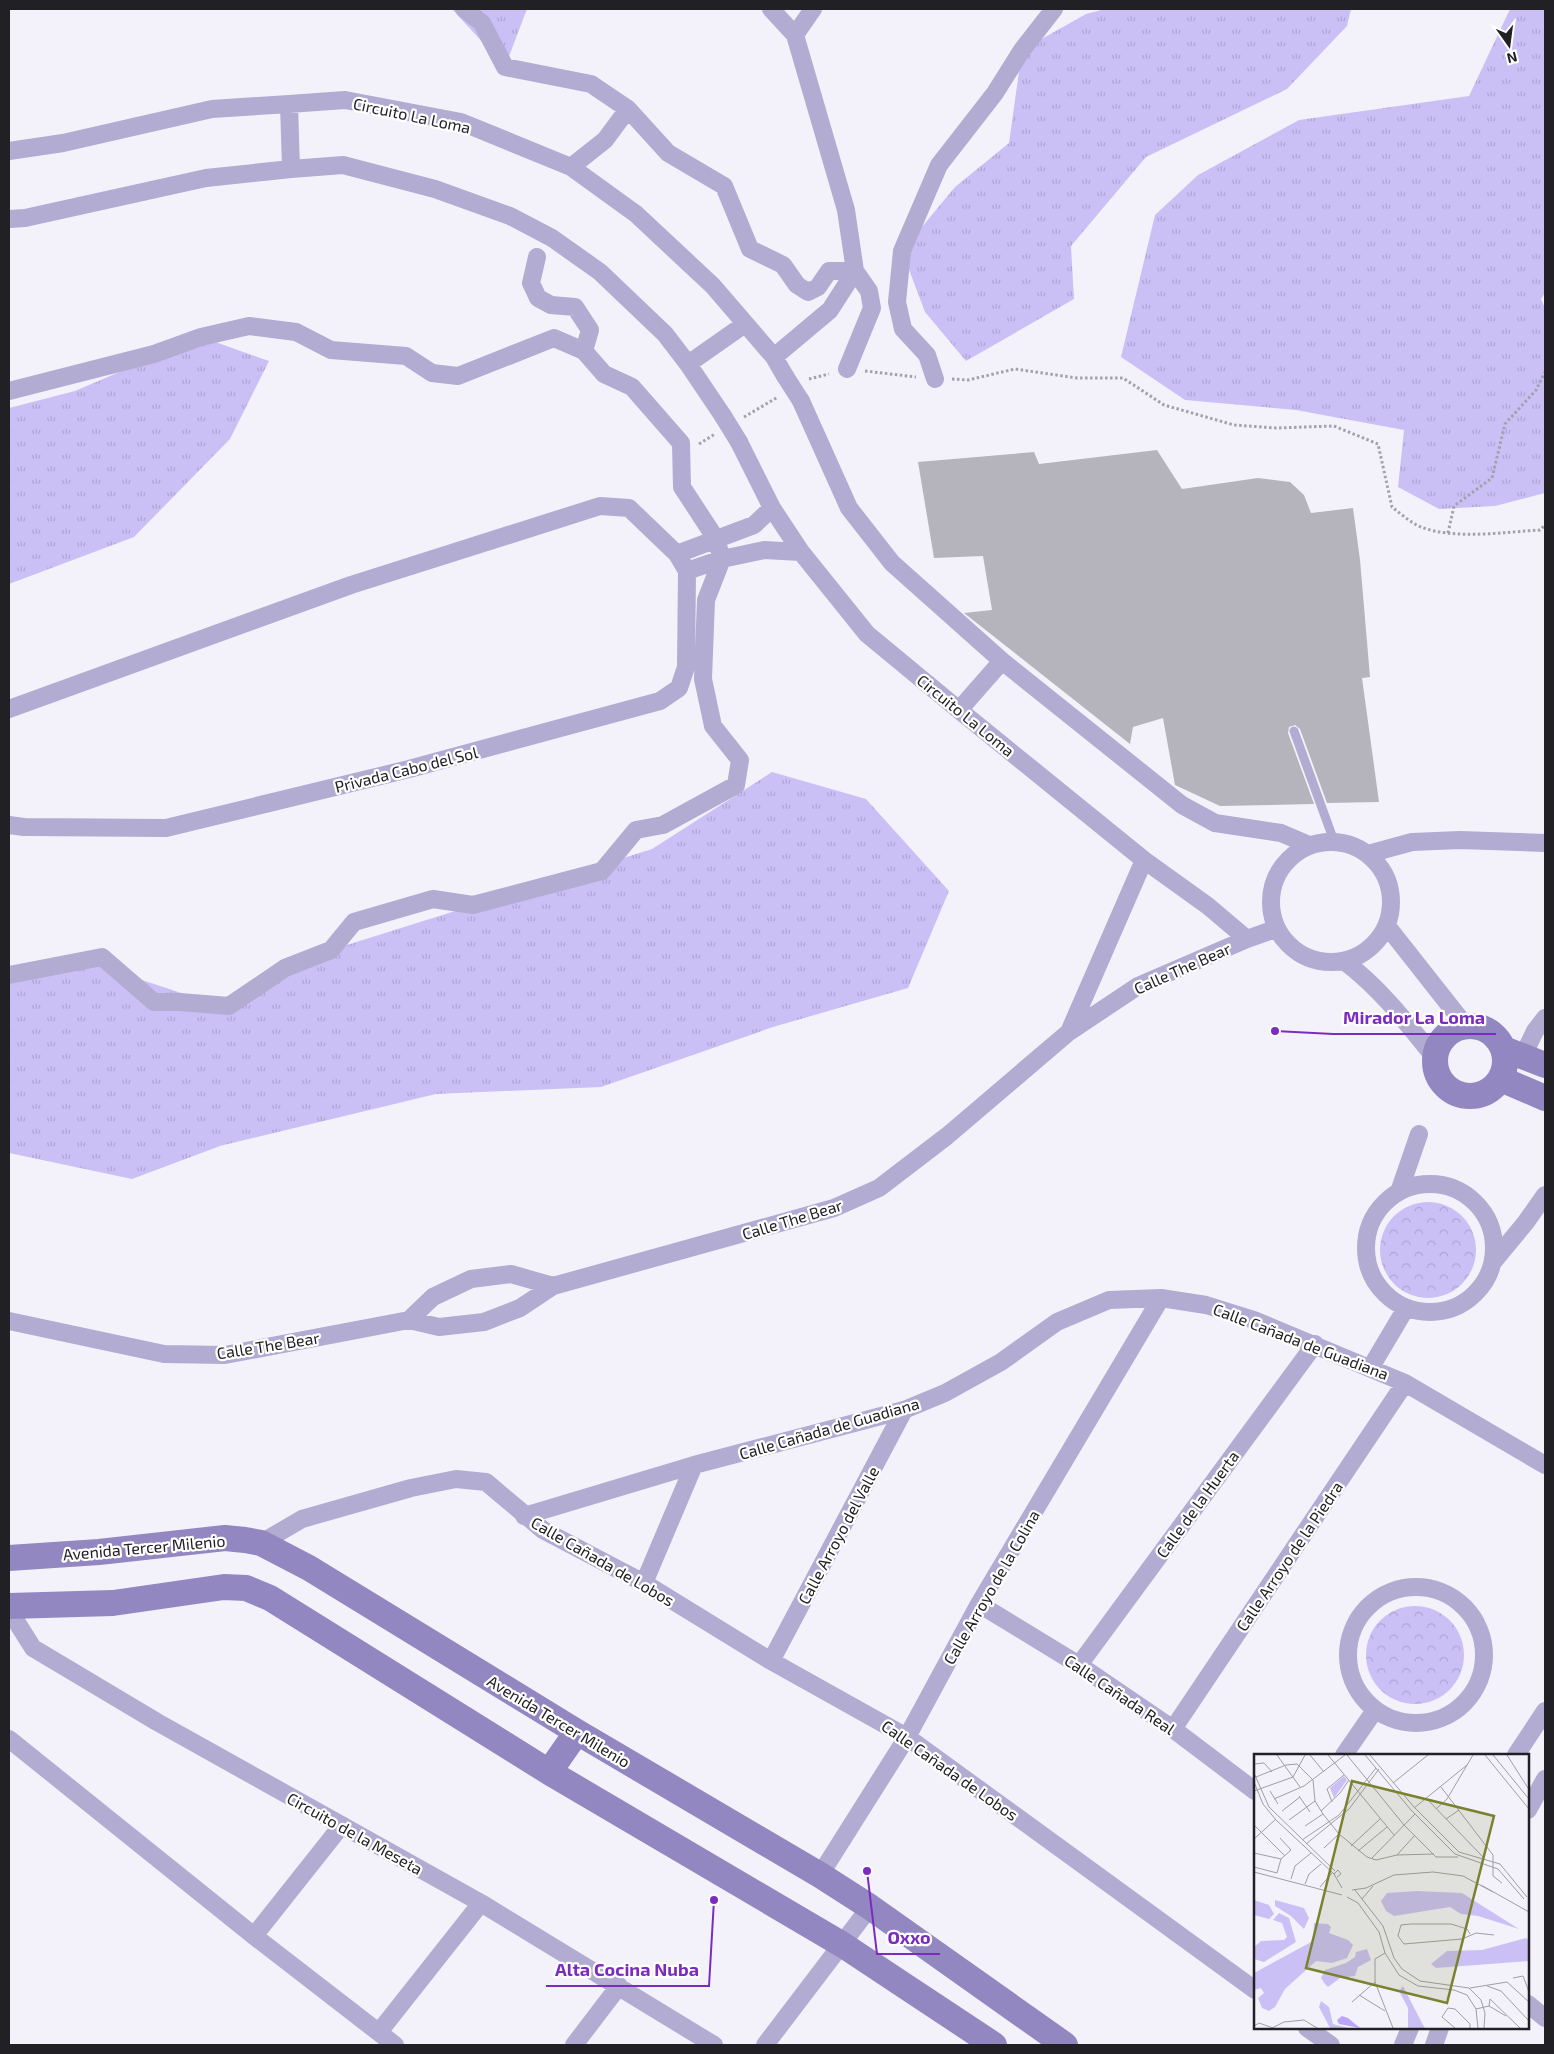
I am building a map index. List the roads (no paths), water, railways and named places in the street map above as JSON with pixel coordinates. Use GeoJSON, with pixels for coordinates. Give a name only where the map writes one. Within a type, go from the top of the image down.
{"type":"FeatureCollection","features":[{"type":"Feature","properties":{"kind":"street"},"geometry":{"type":"LineString","coordinates":[[464,9],[482,23],[505,68],[591,84],[628,109],[668,153],[724,186],[750,249],[783,265],[797,285],[808,292],[818,287],[829,271],[855,271]]}},
{"type":"Feature","properties":{"kind":"street"},"geometry":{"type":"LineString","coordinates":[[771,9],[795,34],[846,210],[855,271],[869,291],[872,308],[848,369]]}},
{"type":"Feature","properties":{"kind":"street"},"geometry":{"type":"LineString","coordinates":[[795,34],[813,9]]}},
{"type":"Feature","properties":{"kind":"street"},"geometry":{"type":"LineString","coordinates":[[935,379],[927,355],[903,329],[897,302],[902,251],[939,165],[995,93],[1022,50],[1054,9]]}},
{"type":"Feature","properties":{"kind":"street","name":"Circuito La Loma"},"geometry":{"type":"LineString","coordinates":[[9,151],[63,143],[212,109],[345,100],[461,122],[571,167],[636,214],[713,286],[774,357],[801,401],[849,508],[892,563],[1002,661]]}},
{"type":"Feature","properties":{"kind":"street"},"geometry":{"type":"LineString","coordinates":[[289,104],[291,169]]}},
{"type":"Feature","properties":{"kind":"street"},"geometry":{"type":"LineString","coordinates":[[571,167],[605,140],[628,109]]}},
{"type":"Feature","properties":{"kind":"street"},"geometry":{"type":"LineString","coordinates":[[9,219],[26,218],[206,178],[343,165],[435,189],[510,216],[552,238],[600,272],[665,334],[688,364],[745,324]]}},
{"type":"Feature","properties":{"kind":"street"},"geometry":{"type":"LineString","coordinates":[[537,257],[531,283],[538,298],[551,305],[575,307],[590,330],[584,350]]}},
{"type":"Feature","properties":{"kind":"street"},"geometry":{"type":"LineString","coordinates":[[774,357],[830,310],[855,271]]}},
{"type":"Feature","properties":{"kind":"street"},"geometry":{"type":"LineString","coordinates":[[869,291],[897,302]]}},
{"type":"Feature","properties":{"kind":"street"},"geometry":{"type":"LineString","coordinates":[[9,391],[154,354],[201,337],[249,326],[296,332],[331,350],[406,356],[432,374],[458,376],[554,338],[584,350],[604,374],[632,387],[681,443],[682,487],[716,539],[722,559],[706,600],[703,679],[713,726],[740,760],[736,785],[663,825],[636,830],[602,870],[473,905],[433,899],[354,922],[331,950],[285,968],[230,1006],[154,1002],[102,957],[9,975]]}},
{"type":"Feature","properties":{"kind":"street","name":"Circuito La Loma"},"geometry":{"type":"LineString","coordinates":[[688,364],[739,442],[772,508],[802,552],[867,634],[1144,860],[1208,906],[1247,939]]}},
{"type":"Feature","properties":{"kind":"street"},"geometry":{"type":"LineString","coordinates":[[9,709],[351,585],[600,506],[629,508],[677,554],[687,571],[722,559],[764,550],[802,552]]}},
{"type":"Feature","properties":{"kind":"street"},"geometry":{"type":"LineString","coordinates":[[677,554],[754,525],[772,508]]}},
{"type":"Feature","properties":{"kind":"street","name":"Privada Cabo del Sol"},"geometry":{"type":"LineString","coordinates":[[9,825],[24,827],[166,828],[409,769],[660,701],[679,688],[686,667],[687,571]]}},
{"type":"Feature","properties":{"kind":"street"},"geometry":{"type":"LineString","coordinates":[[959,710],[1002,661],[1182,805],[1199,816],[1215,824],[1281,833],[1309,845]]}},
{"type":"Feature","properties":{"kind":"street"},"geometry":{"type":"LineString","coordinates":[[1368,854],[1412,842],[1460,840],[1545,843]]}},
{"type":"Feature","properties":{"kind":"street"},"geometry":{"type":"LineString","coordinates":[[1334,841],[1350,844],[1368,854],[1382,869],[1390,887],[1391,906],[1387,926],[1370,948],[1358,956],[1344,961],[1324,962],[1304,957],[1287,945],[1276,929],[1269,904],[1274,880],[1287,859],[1309,845],[1334,841]]}},
{"type":"Feature","properties":{"kind":"street","name":"Calle The Bear"},"geometry":{"type":"LineString","coordinates":[[1069,1032],[1144,860]]}},
{"type":"Feature","properties":{"kind":"street"},"geometry":{"type":"LineString","coordinates":[[1387,926],[1465,1025]]}},
{"type":"Feature","properties":{"kind":"street","name":"Calle The Bear"},"geometry":{"type":"LineString","coordinates":[[9,1321],[164,1354],[225,1355],[409,1320],[439,1327],[484,1322],[520,1308],[553,1286],[834,1208],[879,1188],[948,1136],[1069,1032],[1138,986],[1247,939],[1276,929]]}},
{"type":"Feature","properties":{"kind":"street"},"geometry":{"type":"LineString","coordinates":[[1344,961],[1371,982],[1435,1058]]}},
{"type":"Feature","properties":{"kind":"street"},"geometry":{"type":"LineString","coordinates":[[1524,1057],[1482,1027],[1465,1025],[1454,1029],[1444,1036],[1437,1047],[1435,1058],[1437,1074],[1446,1087],[1460,1095],[1475,1096],[1490,1090],[1501,1079],[1506,1064],[1524,1057],[1535,1031],[1545,1018]]}},
{"type":"Feature","properties":{"kind":"street"},"geometry":{"type":"LineString","coordinates":[[1501,1079],[1545,1098]]}},
{"type":"Feature","properties":{"kind":"street"},"geometry":{"type":"LineString","coordinates":[[1398,1192],[1419,1134]]}},
{"type":"Feature","properties":{"kind":"street"},"geometry":{"type":"LineString","coordinates":[[1493,1262],[1494,1240],[1488,1219],[1475,1203],[1458,1191],[1439,1185],[1418,1185],[1398,1192],[1382,1205],[1371,1222],[1366,1243],[1368,1263],[1375,1282],[1389,1297],[1406,1308],[1428,1312],[1450,1309],[1470,1299],[1484,1282],[1493,1262],[1526,1222],[1545,1195]]}},
{"type":"Feature","properties":{"kind":"street"},"geometry":{"type":"LineString","coordinates":[[409,1320],[433,1297],[471,1279],[511,1274],[553,1286]]}},
{"type":"Feature","properties":{"kind":"street","name":"Calle Cañada de Guadiana"},"geometry":{"type":"LineString","coordinates":[[524,1516],[694,1465],[904,1410],[945,1393],[1001,1362],[1057,1322],[1110,1300],[1161,1298],[1206,1304],[1254,1320],[1316,1344],[1405,1383],[1545,1465]]}},
{"type":"Feature","properties":{"kind":"street","name":"Calle Arroyo de la Colina"},"geometry":{"type":"LineString","coordinates":[[820,1875],[907,1736],[979,1604],[1161,1298]]}},
{"type":"Feature","properties":{"kind":"street"},"geometry":{"type":"LineString","coordinates":[[1371,1368],[1406,1308]]}},
{"type":"Feature","properties":{"kind":"street","name":"Calle de la Huerta"},"geometry":{"type":"LineString","coordinates":[[1078,1665],[1316,1344]]}},
{"type":"Feature","properties":{"kind":"street","name":"Calle Arroyo de la Piedra"},"geometry":{"type":"LineString","coordinates":[[1173,1729],[1405,1383]]}},
{"type":"Feature","properties":{"kind":"street","name":"Calle Arroyo del Valle"},"geometry":{"type":"LineString","coordinates":[[772,1661],[904,1410]]}},
{"type":"Feature","properties":{"kind":"street"},"geometry":{"type":"LineString","coordinates":[[644,1583],[694,1465]]}},
{"type":"Feature","properties":{"kind":"street"},"geometry":{"type":"LineString","coordinates":[[261,1543],[302,1519],[411,1488],[456,1479],[486,1482],[524,1516]]}},
{"type":"Feature","properties":{"kind":"street","name":"Calle Cañada de Lobos"},"geometry":{"type":"LineString","coordinates":[[524,1516],[543,1530],[644,1583],[772,1661],[907,1736],[1254,1989]]}},
{"type":"Feature","properties":{"kind":"street","name":"Avenida Tercer Milenio"},"geometry":{"type":"LineString","coordinates":[[9,1558],[99,1552],[225,1538],[261,1543],[309,1568],[577,1732],[820,1875],[870,1907],[1065,2045]]}},
{"type":"Feature","properties":{"kind":"street"},"geometry":{"type":"LineString","coordinates":[[9,1606],[113,1603],[224,1587],[246,1588],[270,1598],[549,1772],[843,1945],[994,2045]]}},
{"type":"Feature","properties":{"kind":"street"},"geometry":{"type":"LineString","coordinates":[[1405,1588],[1422,1588],[1440,1592],[1458,1601],[1472,1617],[1481,1636],[1484,1652],[1483,1668],[1472,1694],[1462,1706],[1447,1716],[1430,1722],[1412,1723],[1392,1719],[1375,1710],[1359,1693],[1350,1671],[1348,1659],[1348,1646],[1356,1624],[1368,1608],[1390,1593],[1405,1588]]}},
{"type":"Feature","properties":{"kind":"street","name":"Calle Cañada Real"},"geometry":{"type":"LineString","coordinates":[[979,1604],[1078,1665],[1173,1729],[1254,1790]]}},
{"type":"Feature","properties":{"kind":"street","name":"Circuito de la Meseta"},"geometry":{"type":"LineString","coordinates":[[9,1610],[32,1648],[158,1722],[481,1903],[714,2045]]}},
{"type":"Feature","properties":{"kind":"street"},"geometry":{"type":"LineString","coordinates":[[1345,1754],[1375,1710]]}},
{"type":"Feature","properties":{"kind":"street"},"geometry":{"type":"LineString","coordinates":[[1517,1754],[1545,1711]]}},
{"type":"Feature","properties":{"kind":"street"},"geometry":{"type":"LineString","coordinates":[[549,1772],[577,1732]]}},
{"type":"Feature","properties":{"kind":"street"},"geometry":{"type":"LineString","coordinates":[[9,1739],[254,1936],[395,2045]]}},
{"type":"Feature","properties":{"kind":"street"},"geometry":{"type":"LineString","coordinates":[[1529,1808],[1545,1779]]}},
{"type":"Feature","properties":{"kind":"street"},"geometry":{"type":"LineString","coordinates":[[254,1936],[342,1826]]}},
{"type":"Feature","properties":{"kind":"street"},"geometry":{"type":"LineString","coordinates":[[379,2032],[481,1903]]}},
{"type":"Feature","properties":{"kind":"street"},"geometry":{"type":"LineString","coordinates":[[765,2045],[843,1945],[870,1907]]}},
{"type":"Feature","properties":{"kind":"street"},"geometry":{"type":"LineString","coordinates":[[574,2045],[619,1986]]}},
{"type":"Feature","properties":{"kind":"street"},"geometry":{"type":"LineString","coordinates":[[1529,2005],[1545,2018]]}},
{"type":"Feature","properties":{"kind":"street"},"geometry":{"type":"LineString","coordinates":[[1308,2029],[1331,2045]]}},
{"type":"Feature","properties":{"kind":"street"},"geometry":{"type":"LineString","coordinates":[[1403,2045],[1410,2029]]}},
{"type":"Feature","properties":{"kind":"street"},"geometry":{"type":"LineString","coordinates":[[1434,2045],[1440,2029]]}},
{"type":"Feature","properties":{"kind":"lane"},"geometry":{"type":"LineString","coordinates":[[1294,731],[1334,841]]}},
{"type":"Feature","properties":{"kind":"place","name":"Mirador La Loma"},"geometry":{"type":"Point","coordinates":[1275,1031]}},
{"type":"Feature","properties":{"kind":"place","name":"Oxxo"},"geometry":{"type":"Point","coordinates":[867,1871]}},
{"type":"Feature","properties":{"kind":"place","name":"Alta Cocina Nuba"},"geometry":{"type":"Point","coordinates":[714,1900]}}]}
